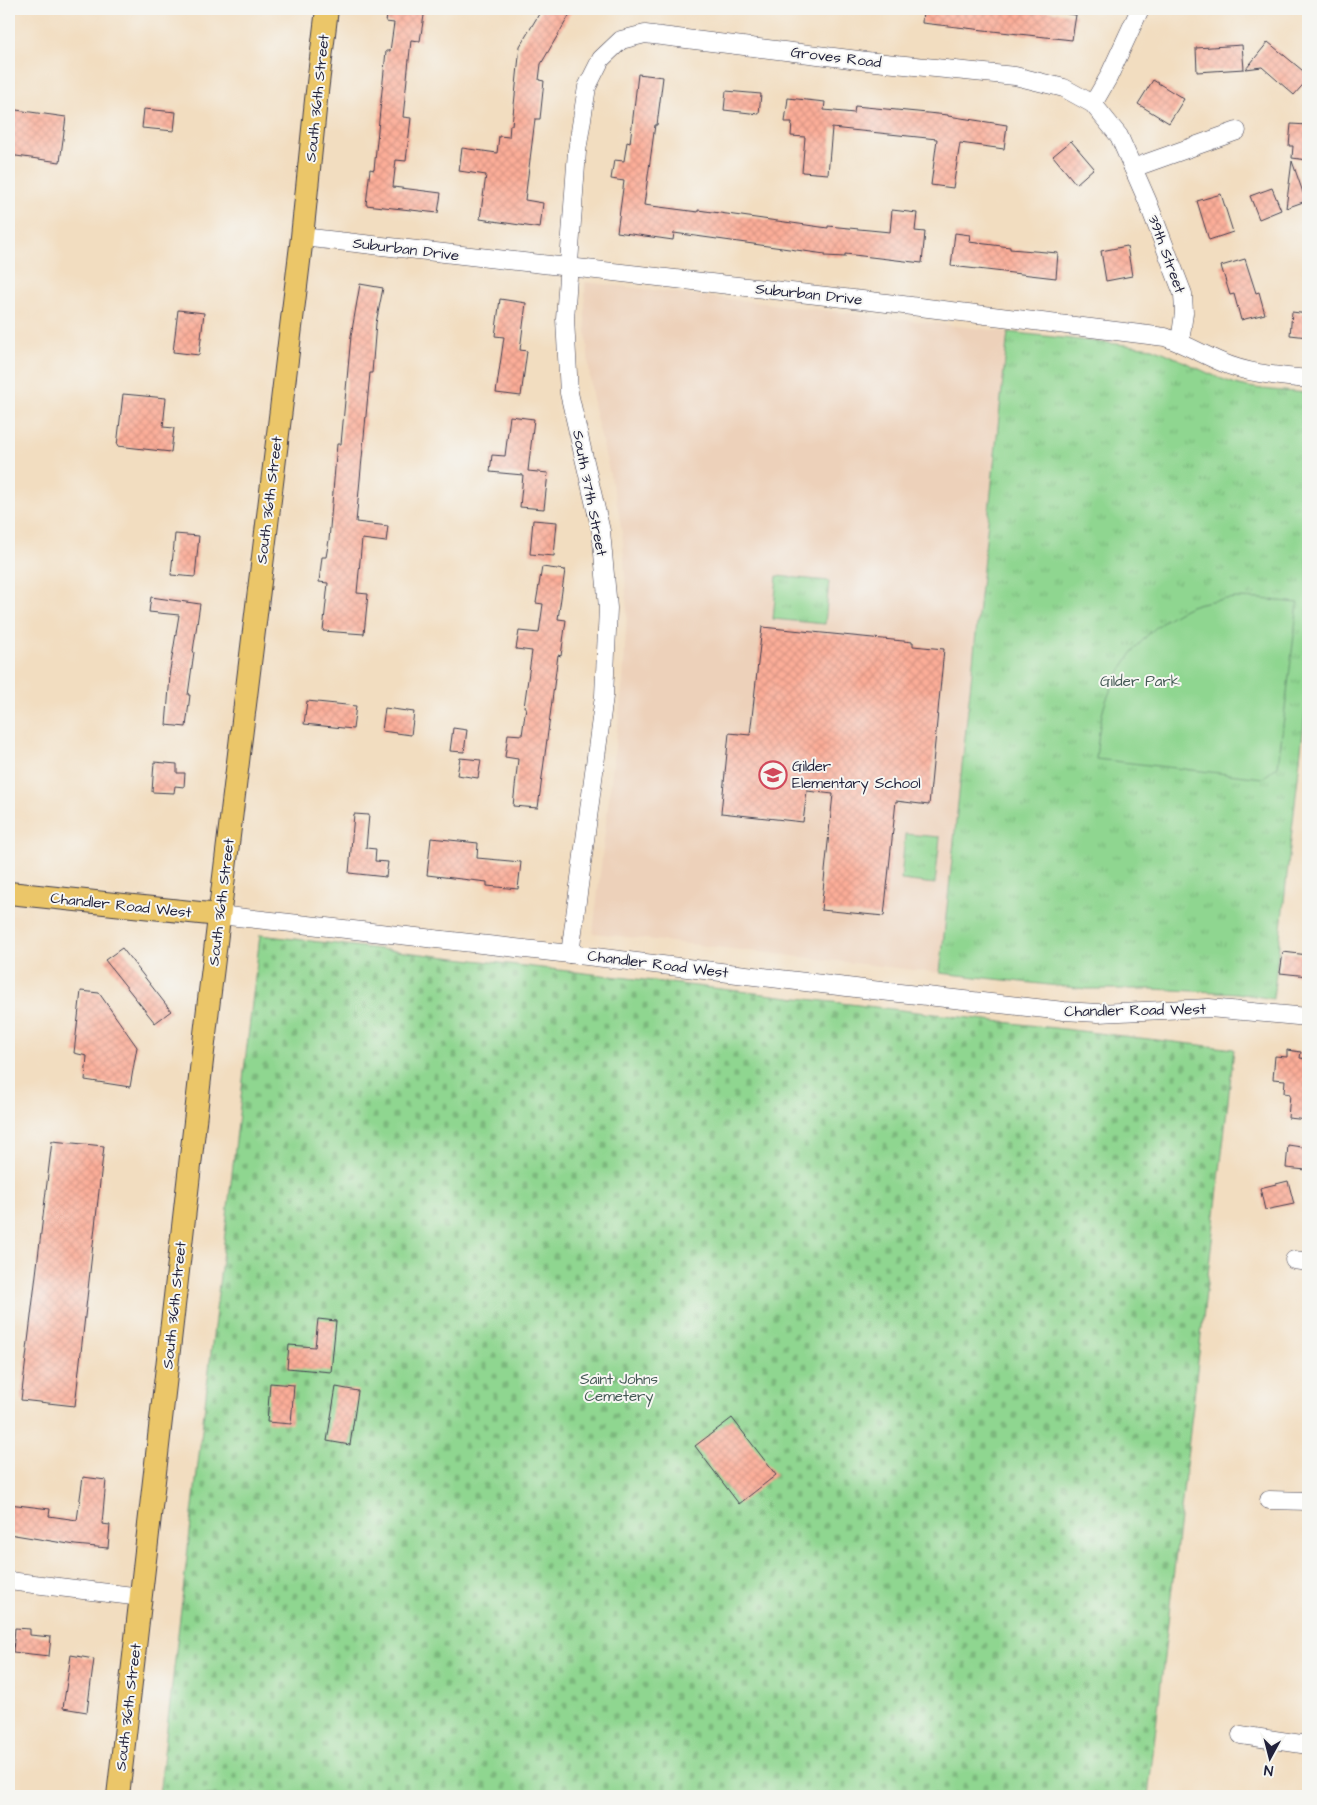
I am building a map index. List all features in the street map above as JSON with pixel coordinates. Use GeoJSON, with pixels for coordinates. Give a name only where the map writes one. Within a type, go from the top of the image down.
{"type":"FeatureCollection","features":[{"type":"Feature","properties":{"kind":"main road","name":"South 36th Street"},"geometry":{"type":"LineString","coordinates":[[118,1796],[219,915],[302,237],[327,9]]}},
{"type":"Feature","properties":{"kind":"main road","name":"Chandler Road West"},"geometry":{"type":"LineString","coordinates":[[9,893],[219,915]]}},
{"type":"Feature","properties":{"kind":"street"},"geometry":{"type":"LineString","coordinates":[[1093,104],[1108,78],[1140,9]]}},
{"type":"Feature","properties":{"kind":"street","name":"Groves Road"},"geometry":{"type":"LineString","coordinates":[[577,151],[588,87],[601,59],[621,40],[645,34],[875,62],[1015,76],[1064,88],[1093,104],[1119,136],[1133,168]]}},
{"type":"Feature","properties":{"kind":"street"},"geometry":{"type":"LineString","coordinates":[[1133,168],[1238,131]]}},
{"type":"Feature","properties":{"kind":"street","name":"South 37th Street"},"geometry":{"type":"LineString","coordinates":[[570,954],[604,696],[608,608],[601,531],[569,393],[565,320],[577,151]]}},
{"type":"Feature","properties":{"kind":"street","name":"39th Street"},"geometry":{"type":"LineString","coordinates":[[1133,168],[1183,294],[1184,313],[1180,342]]}},
{"type":"Feature","properties":{"kind":"street","name":"Suburban Drive"},"geometry":{"type":"LineString","coordinates":[[302,237],[871,301],[1165,337],[1237,368],[1308,379]]}},
{"type":"Feature","properties":{"kind":"street","name":"Chandler Road West"},"geometry":{"type":"LineString","coordinates":[[219,915],[570,954],[882,992],[1064,1011],[1098,1013],[1208,1008],[1308,1017]]}},
{"type":"Feature","properties":{"kind":"street"},"geometry":{"type":"LineString","coordinates":[[1269,1500],[1308,1502]]}},
{"type":"Feature","properties":{"kind":"street"},"geometry":{"type":"LineString","coordinates":[[9,1581],[141,1597]]}},
{"type":"Feature","properties":{"kind":"street"},"geometry":{"type":"LineString","coordinates":[[1241,1736],[1308,1745]]}},
{"type":"Feature","properties":{"kind":"shaded area"},"geometry":{"type":"Polygon","coordinates":[[[585,282],[1008,332],[940,973],[593,933],[623,680],[627,614],[623,541],[618,508],[594,409],[590,379],[585,318],[585,282]]]}},
{"type":"Feature","properties":{"kind":"green space","name":"Gilder Park"},"geometry":{"type":"Polygon","coordinates":[[[1008,332],[1153,348],[1239,385],[1308,393],[1308,688],[1273,999],[1237,993],[1152,989],[1086,989],[940,973],[1008,332]]]}},
{"type":"Feature","properties":{"kind":"green space"},"geometry":{"type":"Polygon","coordinates":[[[777,576],[829,581],[825,624],[773,619],[777,576]]]}},
{"type":"Feature","properties":{"kind":"green space"},"geometry":{"type":"Polygon","coordinates":[[[1236,598],[1298,603],[1278,766],[1263,778],[1096,759],[1100,726],[1104,707],[1110,692],[1125,663],[1145,637],[1170,617],[1190,606],[1236,598]]]}},
{"type":"Feature","properties":{"kind":"green space"},"geometry":{"type":"Polygon","coordinates":[[[905,834],[940,837],[935,884],[901,880],[905,834]]]}},
{"type":"Feature","properties":{"kind":"green space","name":"Saint Johns Cemetery"},"geometry":{"type":"Polygon","coordinates":[[[260,935],[1234,1049],[1148,1796],[159,1796],[260,935]]]}},
{"type":"Feature","properties":{"kind":"building"},"geometry":{"type":"Polygon","coordinates":[[[388,9],[425,9],[420,41],[411,40],[403,117],[411,118],[406,161],[396,160],[393,187],[441,193],[438,213],[366,205],[370,169],[374,170],[386,51],[390,51],[394,23],[386,22],[388,9]]]}},
{"type":"Feature","properties":{"kind":"building"},"geometry":{"type":"Polygon","coordinates":[[[542,9],[573,9],[541,64],[539,80],[544,81],[540,119],[535,119],[525,200],[543,203],[540,228],[480,219],[486,175],[459,171],[462,148],[497,153],[499,136],[509,137],[510,125],[512,125],[520,46],[542,9]]]}},
{"type":"Feature","properties":{"kind":"building"},"geometry":{"type":"Polygon","coordinates":[[[923,9],[1034,9],[1076,15],[1072,40],[922,23],[923,9]]]}},
{"type":"Feature","properties":{"kind":"building"},"geometry":{"type":"Polygon","coordinates":[[[1268,42],[1308,75],[1308,79],[1294,95],[1262,67],[1246,69],[1268,42]]]}},
{"type":"Feature","properties":{"kind":"building"},"geometry":{"type":"Polygon","coordinates":[[[1242,45],[1244,69],[1197,72],[1196,48],[1242,45]]]}},
{"type":"Feature","properties":{"kind":"building"},"geometry":{"type":"Polygon","coordinates":[[[638,74],[663,77],[644,205],[698,212],[698,210],[828,228],[828,226],[890,232],[892,210],[917,213],[915,231],[925,232],[922,263],[845,254],[845,257],[825,256],[825,254],[674,233],[673,240],[617,232],[624,181],[611,179],[614,160],[624,161],[627,142],[630,143],[638,74]]]}},
{"type":"Feature","properties":{"kind":"building"},"geometry":{"type":"Polygon","coordinates":[[[1153,80],[1184,99],[1169,123],[1138,104],[1153,80]]]}},
{"type":"Feature","properties":{"kind":"building"},"geometry":{"type":"Polygon","coordinates":[[[726,91],[761,94],[759,114],[724,110],[726,91]]]}},
{"type":"Feature","properties":{"kind":"building"},"geometry":{"type":"Polygon","coordinates":[[[788,98],[825,102],[824,110],[854,113],[855,106],[948,115],[1007,125],[1004,149],[960,143],[953,188],[931,185],[937,139],[832,128],[828,174],[802,172],[805,137],[791,136],[792,122],[785,122],[788,98]]]}},
{"type":"Feature","properties":{"kind":"building"},"geometry":{"type":"Polygon","coordinates":[[[9,109],[66,117],[60,162],[9,155],[9,109]]]}},
{"type":"Feature","properties":{"kind":"building"},"geometry":{"type":"Polygon","coordinates":[[[144,109],[176,112],[174,131],[142,128],[144,109]]]}},
{"type":"Feature","properties":{"kind":"building"},"geometry":{"type":"Polygon","coordinates":[[[1291,124],[1308,125],[1308,160],[1292,158],[1293,146],[1289,146],[1291,124]]]}},
{"type":"Feature","properties":{"kind":"building"},"geometry":{"type":"Polygon","coordinates":[[[1071,141],[1094,168],[1076,184],[1053,156],[1071,141]]]}},
{"type":"Feature","properties":{"kind":"building"},"geometry":{"type":"Polygon","coordinates":[[[1292,161],[1306,201],[1286,208],[1292,161]]]}},
{"type":"Feature","properties":{"kind":"building"},"geometry":{"type":"Polygon","coordinates":[[[1272,188],[1281,210],[1259,219],[1250,196],[1272,188]]]}},
{"type":"Feature","properties":{"kind":"building"},"geometry":{"type":"Polygon","coordinates":[[[1221,194],[1233,232],[1209,240],[1197,201],[1221,194]]]}},
{"type":"Feature","properties":{"kind":"building"},"geometry":{"type":"Polygon","coordinates":[[[955,233],[970,235],[969,242],[1010,247],[1010,249],[1058,253],[1056,278],[951,266],[955,233]]]}},
{"type":"Feature","properties":{"kind":"building"},"geometry":{"type":"Polygon","coordinates":[[[1127,246],[1132,276],[1106,281],[1101,251],[1127,246]]]}},
{"type":"Feature","properties":{"kind":"building"},"geometry":{"type":"Polygon","coordinates":[[[1245,259],[1256,293],[1259,292],[1265,314],[1241,320],[1234,294],[1230,295],[1221,266],[1245,259]]]}},
{"type":"Feature","properties":{"kind":"building"},"geometry":{"type":"Polygon","coordinates":[[[360,284],[383,288],[376,323],[372,373],[370,373],[356,522],[388,526],[386,542],[362,539],[357,593],[368,594],[364,634],[323,631],[328,583],[319,582],[322,557],[326,557],[329,540],[337,444],[341,444],[351,336],[360,284]]]}},
{"type":"Feature","properties":{"kind":"building"},"geometry":{"type":"Polygon","coordinates":[[[500,299],[526,303],[520,350],[527,351],[521,396],[496,393],[504,337],[495,336],[500,299]]]}},
{"type":"Feature","properties":{"kind":"building"},"geometry":{"type":"Polygon","coordinates":[[[178,310],[204,313],[199,355],[173,352],[178,310]]]}},
{"type":"Feature","properties":{"kind":"building"},"geometry":{"type":"Polygon","coordinates":[[[1292,312],[1308,314],[1308,337],[1290,335],[1292,312]]]}},
{"type":"Feature","properties":{"kind":"building"},"geometry":{"type":"Polygon","coordinates":[[[123,394],[166,398],[163,427],[174,428],[171,452],[117,446],[123,394]]]}},
{"type":"Feature","properties":{"kind":"building"},"geometry":{"type":"Polygon","coordinates":[[[510,416],[534,419],[528,471],[548,473],[544,509],[520,507],[523,475],[490,472],[492,455],[505,456],[510,416]]]}},
{"type":"Feature","properties":{"kind":"building"},"geometry":{"type":"Polygon","coordinates":[[[533,520],[557,522],[554,556],[530,554],[533,520]]]}},
{"type":"Feature","properties":{"kind":"building"},"geometry":{"type":"Polygon","coordinates":[[[175,534],[199,536],[195,577],[171,575],[175,534]]]}},
{"type":"Feature","properties":{"kind":"building"},"geometry":{"type":"Polygon","coordinates":[[[542,567],[565,570],[558,619],[566,620],[561,656],[558,655],[538,808],[513,806],[518,759],[505,757],[508,734],[522,735],[532,651],[516,649],[519,631],[539,633],[543,604],[536,603],[542,567]]]}},
{"type":"Feature","properties":{"kind":"building"},"geometry":{"type":"Polygon","coordinates":[[[151,597],[200,604],[193,651],[186,727],[166,725],[169,676],[179,615],[149,612],[151,597]]]}},
{"type":"Feature","properties":{"kind":"building","name":"Gilder Elementary School"},"geometry":{"type":"Polygon","coordinates":[[[762,627],[913,642],[913,646],[944,649],[929,805],[896,801],[884,916],[821,910],[833,794],[807,791],[803,822],[721,813],[729,733],[750,735],[762,627]]]}},
{"type":"Feature","properties":{"kind":"building"},"geometry":{"type":"Polygon","coordinates":[[[307,701],[356,706],[353,729],[304,724],[307,701]]]}},
{"type":"Feature","properties":{"kind":"building"},"geometry":{"type":"Polygon","coordinates":[[[385,708],[414,712],[411,735],[382,731],[385,708]]]}},
{"type":"Feature","properties":{"kind":"building"},"geometry":{"type":"Polygon","coordinates":[[[453,728],[467,730],[464,752],[450,751],[453,728]]]}},
{"type":"Feature","properties":{"kind":"building"},"geometry":{"type":"Polygon","coordinates":[[[460,758],[481,760],[478,778],[457,775],[460,758]]]}},
{"type":"Feature","properties":{"kind":"building"},"geometry":{"type":"Polygon","coordinates":[[[154,762],[177,764],[177,773],[185,773],[184,787],[175,786],[174,793],[152,792],[154,762]]]}},
{"type":"Feature","properties":{"kind":"building"},"geometry":{"type":"Polygon","coordinates":[[[354,814],[369,815],[366,848],[376,849],[375,861],[388,862],[386,877],[349,873],[354,814]]]}},
{"type":"Feature","properties":{"kind":"building"},"geometry":{"type":"Polygon","coordinates":[[[431,838],[478,843],[477,858],[521,862],[518,889],[487,886],[487,882],[427,875],[431,838]]]}},
{"type":"Feature","properties":{"kind":"building"},"geometry":{"type":"Polygon","coordinates":[[[122,948],[171,1011],[155,1023],[105,960],[122,948]]]}},
{"type":"Feature","properties":{"kind":"building"},"geometry":{"type":"Polygon","coordinates":[[[1283,952],[1308,955],[1308,976],[1280,973],[1283,952]]]}},
{"type":"Feature","properties":{"kind":"building"},"geometry":{"type":"Polygon","coordinates":[[[81,991],[99,993],[137,1047],[130,1087],[85,1080],[87,1056],[74,1053],[81,991]]]}},
{"type":"Feature","properties":{"kind":"building"},"geometry":{"type":"Polygon","coordinates":[[[1287,1050],[1301,1052],[1300,1058],[1308,1059],[1308,1120],[1288,1118],[1290,1094],[1284,1093],[1285,1080],[1273,1079],[1275,1056],[1287,1057],[1287,1050]]]}},
{"type":"Feature","properties":{"kind":"building"},"geometry":{"type":"Polygon","coordinates":[[[52,1141],[104,1146],[75,1406],[21,1400],[52,1141]]]}},
{"type":"Feature","properties":{"kind":"building"},"geometry":{"type":"Polygon","coordinates":[[[1288,1145],[1308,1148],[1306,1170],[1286,1168],[1288,1145]]]}},
{"type":"Feature","properties":{"kind":"building"},"geometry":{"type":"Polygon","coordinates":[[[1288,1181],[1294,1204],[1265,1210],[1260,1188],[1288,1181]]]}},
{"type":"Feature","properties":{"kind":"building"},"geometry":{"type":"Polygon","coordinates":[[[318,1319],[336,1321],[331,1372],[287,1368],[289,1345],[315,1347],[318,1319]]]}},
{"type":"Feature","properties":{"kind":"building"},"geometry":{"type":"Polygon","coordinates":[[[270,1383],[294,1385],[291,1424],[267,1422],[270,1383]]]}},
{"type":"Feature","properties":{"kind":"building"},"geometry":{"type":"Polygon","coordinates":[[[336,1387],[358,1391],[350,1445],[327,1441],[336,1387]]]}},
{"type":"Feature","properties":{"kind":"building"},"geometry":{"type":"Polygon","coordinates":[[[732,1418],[776,1475],[739,1504],[695,1446],[732,1418]]]}},
{"type":"Feature","properties":{"kind":"building"},"geometry":{"type":"Polygon","coordinates":[[[83,1477],[106,1480],[102,1524],[110,1525],[108,1548],[75,1545],[9,1534],[9,1504],[50,1509],[49,1516],[77,1520],[83,1477]]]}},
{"type":"Feature","properties":{"kind":"building"},"geometry":{"type":"Polygon","coordinates":[[[15,1628],[30,1629],[30,1635],[51,1637],[49,1656],[13,1652],[15,1628]]]}},
{"type":"Feature","properties":{"kind":"building"},"geometry":{"type":"Polygon","coordinates":[[[71,1655],[94,1659],[87,1712],[63,1708],[71,1655]]]}},
{"type":"Feature","properties":{"kind":"place","name":"Gilder Elementary School"},"geometry":{"type":"Point","coordinates":[773,775]}}]}
